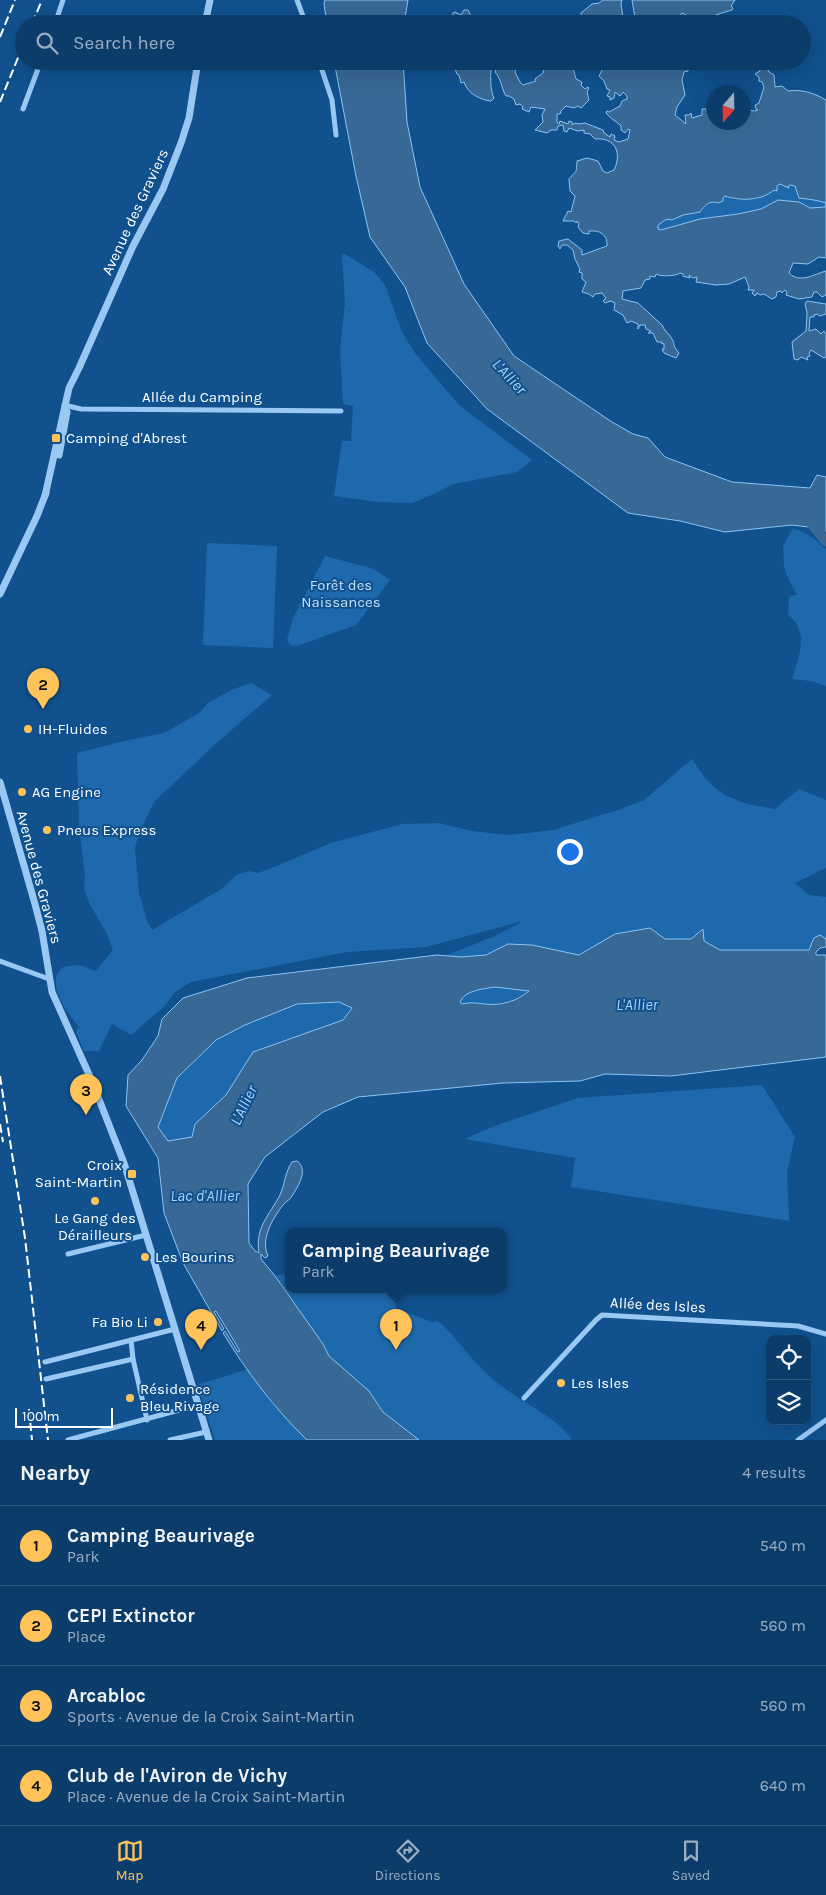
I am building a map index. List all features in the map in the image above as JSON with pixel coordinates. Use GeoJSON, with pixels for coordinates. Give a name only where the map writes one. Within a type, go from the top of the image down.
{"type":"FeatureCollection","features":[{"type":"Feature","properties":{"kind":"street"},"geometry":{"type":"LineString","coordinates":[[58,15],[63,0]]}},
{"type":"Feature","properties":{"kind":"street"},"geometry":{"type":"LineString","coordinates":[[207,15],[210,0]]}},
{"type":"Feature","properties":{"kind":"street"},"geometry":{"type":"LineString","coordinates":[[297,0],[303,15]]}},
{"type":"Feature","properties":{"kind":"street"},"geometry":{"type":"LineString","coordinates":[[23,109],[38,70]]}},
{"type":"Feature","properties":{"kind":"street","name":"Avenue des Graviers"},"geometry":{"type":"LineString","coordinates":[[0,594],[37,516],[57,468],[66,406],[79,368],[134,246],[163,189],[178,152],[189,118],[197,70]]}},
{"type":"Feature","properties":{"kind":"street"},"geometry":{"type":"LineString","coordinates":[[322,70],[332,100],[336,135]]}},
{"type":"Feature","properties":{"kind":"street","name":"Allée du Camping"},"geometry":{"type":"LineString","coordinates":[[66,406],[81,409],[341,410]]}},
{"type":"Feature","properties":{"kind":"street","name":"Avenue des Graviers"},"geometry":{"type":"LineString","coordinates":[[0,782],[42,932],[52,992],[124,1163],[209,1440]]}},
{"type":"Feature","properties":{"kind":"street"},"geometry":{"type":"LineString","coordinates":[[0,961],[49,979]]}},
{"type":"Feature","properties":{"kind":"street"},"geometry":{"type":"LineString","coordinates":[[68,1254],[146,1234]]}},
{"type":"Feature","properties":{"kind":"street","name":"Allée des Isles"},"geometry":{"type":"LineString","coordinates":[[524,1398],[596,1320],[602,1316],[798,1326],[826,1334]]}},
{"type":"Feature","properties":{"kind":"street"},"geometry":{"type":"LineString","coordinates":[[45,1362],[175,1329]]}},
{"type":"Feature","properties":{"kind":"street"},"geometry":{"type":"LineString","coordinates":[[131,1340],[133,1359],[147,1420]]}},
{"type":"Feature","properties":{"kind":"street"},"geometry":{"type":"LineString","coordinates":[[46,1379],[133,1359]]}},
{"type":"Feature","properties":{"kind":"street"},"geometry":{"type":"LineString","coordinates":[[68,1440],[198,1405]]}},
{"type":"Feature","properties":{"kind":"street"},"geometry":{"type":"LineString","coordinates":[[798,1440],[826,1420]]}},
{"type":"Feature","properties":{"kind":"street"},"geometry":{"type":"LineString","coordinates":[[170,1440],[206,1432]]}},
{"type":"Feature","properties":{"kind":"green space"},"geometry":{"type":"Polygon","coordinates":[[[780,184],[795,186],[804,196],[826,202],[825,207],[810,208],[805,204],[778,200],[762,209],[700,219],[661,230],[658,229],[658,226],[667,219],[672,220],[683,215],[700,212],[708,204],[712,202],[718,203],[725,196],[735,200],[767,195],[780,184]]]}},
{"type":"Feature","properties":{"kind":"green space"},"geometry":{"type":"Polygon","coordinates":[[[345,254],[374,272],[385,285],[402,332],[415,353],[459,405],[532,460],[517,472],[453,484],[412,503],[378,502],[334,496],[342,441],[351,441],[353,406],[343,404],[340,349],[345,303],[342,255],[345,254]]]}},
{"type":"Feature","properties":{"kind":"green space"},"geometry":{"type":"Polygon","coordinates":[[[793,528],[810,536],[826,549],[826,686],[811,681],[792,679],[800,653],[801,637],[795,622],[788,615],[789,597],[798,594],[786,573],[783,546],[793,528]]]}},
{"type":"Feature","properties":{"kind":"green space"},"geometry":{"type":"Polygon","coordinates":[[[207,543],[277,546],[273,648],[203,645],[207,543]]]}},
{"type":"Feature","properties":{"kind":"green space","name":"Forêt des Naissances"},"geometry":{"type":"Polygon","coordinates":[[[325,556],[374,569],[390,580],[356,625],[297,646],[290,645],[287,640],[293,618],[325,556]]]}},
{"type":"Feature","properties":{"kind":"green space"},"geometry":{"type":"Polygon","coordinates":[[[251,683],[272,695],[212,747],[154,802],[140,830],[135,848],[139,893],[147,921],[152,930],[223,888],[236,875],[249,871],[257,873],[267,870],[331,843],[402,824],[438,823],[472,831],[509,835],[553,830],[644,800],[692,759],[715,788],[739,801],[775,809],[799,789],[826,800],[826,868],[795,883],[809,895],[826,897],[826,939],[811,946],[809,950],[720,950],[704,941],[665,939],[650,928],[615,934],[579,955],[508,944],[486,955],[445,956],[497,935],[523,921],[426,947],[347,952],[191,982],[175,992],[165,1006],[131,1035],[112,1024],[99,1051],[84,1051],[76,1032],[79,1027],[59,997],[56,977],[63,967],[79,965],[96,971],[113,950],[84,889],[85,876],[79,827],[77,753],[164,733],[199,713],[208,703],[231,690],[251,683]]]}},
{"type":"Feature","properties":{"kind":"green space"},"geometry":{"type":"Polygon","coordinates":[[[495,987],[530,990],[506,1002],[462,1004],[460,1002],[462,998],[470,993],[480,989],[495,987]]]}},
{"type":"Feature","properties":{"kind":"green space"},"geometry":{"type":"Polygon","coordinates":[[[339,1002],[352,1007],[343,1020],[253,1052],[226,1095],[195,1124],[192,1137],[168,1141],[158,1127],[177,1078],[216,1040],[245,1025],[297,1004],[339,1002]]]}},
{"type":"Feature","properties":{"kind":"green space"},"geometry":{"type":"Polygon","coordinates":[[[762,1085],[795,1137],[787,1172],[789,1221],[571,1187],[575,1158],[465,1139],[492,1127],[577,1098],[762,1085]]]}},
{"type":"Feature","properties":{"kind":"green space"},"geometry":{"type":"Polygon","coordinates":[[[285,1274],[285,1290],[275,1276],[285,1274]]]}},
{"type":"Feature","properties":{"kind":"green space"},"geometry":{"type":"Polygon","coordinates":[[[287,1293],[393,1293],[396,1308],[431,1322],[438,1321],[486,1373],[510,1392],[555,1422],[572,1440],[419,1440],[383,1412],[369,1391],[329,1356],[323,1344],[287,1293]]]}},
{"type":"Feature","properties":{"kind":"green space"},"geometry":{"type":"Polygon","coordinates":[[[248,1369],[271,1402],[307,1440],[215,1440],[197,1385],[248,1369]]]}},
{"type":"Feature","properties":{"kind":"water"},"geometry":{"type":"Polygon","coordinates":[[[325,0],[408,0],[406,15],[326,15],[325,0]]]}},
{"type":"Feature","properties":{"kind":"water"},"geometry":{"type":"Polygon","coordinates":[[[603,0],[622,0],[623,15],[581,15],[592,4],[603,0]]]}},
{"type":"Feature","properties":{"kind":"water"},"geometry":{"type":"Polygon","coordinates":[[[632,0],[735,0],[731,6],[732,10],[716,15],[686,15],[682,13],[680,15],[634,15],[632,0]]]}},
{"type":"Feature","properties":{"kind":"water"},"geometry":{"type":"Polygon","coordinates":[[[464,10],[468,10],[470,15],[461,15],[464,10]]]}},
{"type":"Feature","properties":{"kind":"water","name":"L'Allier"},"geometry":{"type":"Polygon","coordinates":[[[336,70],[404,70],[407,122],[420,187],[464,284],[514,356],[612,422],[633,434],[648,438],[665,457],[732,482],[810,488],[817,475],[826,477],[826,535],[808,527],[792,525],[725,532],[680,521],[628,513],[487,409],[427,343],[405,287],[370,237],[336,70]]]}},
{"type":"Feature","properties":{"kind":"water"},"geometry":{"type":"Polygon","coordinates":[[[455,70],[491,70],[494,98],[491,101],[478,97],[471,93],[464,82],[461,83],[455,70]]]}},
{"type":"Feature","properties":{"kind":"water"},"geometry":{"type":"Polygon","coordinates":[[[496,70],[516,70],[515,72],[523,85],[536,81],[535,79],[543,73],[544,70],[574,70],[576,79],[582,82],[581,85],[585,89],[589,88],[587,92],[589,100],[581,108],[578,106],[574,108],[566,106],[560,114],[557,114],[557,122],[559,124],[560,121],[568,124],[569,121],[572,122],[572,125],[575,123],[585,123],[603,130],[610,137],[611,134],[615,136],[614,140],[619,142],[628,139],[630,130],[628,129],[625,133],[621,130],[621,126],[606,113],[620,106],[622,101],[627,99],[627,96],[623,92],[620,96],[615,92],[614,98],[610,100],[610,97],[607,96],[610,90],[607,89],[604,81],[599,76],[602,70],[688,70],[684,72],[682,80],[685,95],[677,107],[675,115],[686,124],[685,115],[691,113],[692,118],[702,115],[702,109],[706,109],[706,130],[751,130],[751,110],[758,110],[755,105],[759,103],[764,87],[762,82],[759,81],[759,77],[755,74],[760,70],[768,70],[774,75],[775,87],[782,86],[788,91],[808,92],[826,100],[826,203],[826,258],[819,257],[808,264],[793,263],[789,273],[802,278],[826,271],[826,295],[822,297],[817,292],[814,292],[812,297],[799,299],[786,295],[787,292],[785,290],[782,293],[781,291],[777,292],[776,297],[772,299],[764,294],[760,295],[757,293],[755,296],[752,293],[754,290],[748,290],[749,287],[745,277],[729,284],[716,285],[696,282],[697,277],[693,278],[689,275],[690,278],[680,273],[650,276],[650,279],[645,280],[641,288],[623,291],[622,299],[638,303],[662,325],[679,353],[676,358],[664,353],[662,349],[664,349],[664,344],[657,342],[653,333],[648,333],[651,331],[646,329],[645,325],[640,325],[638,329],[638,324],[631,321],[627,323],[623,315],[614,310],[615,303],[611,301],[605,303],[603,301],[606,298],[602,293],[595,294],[593,297],[582,292],[586,282],[582,279],[582,273],[579,272],[580,269],[573,250],[567,245],[562,245],[560,249],[558,246],[559,241],[568,239],[582,250],[582,255],[607,246],[606,238],[599,232],[589,231],[589,234],[583,233],[578,227],[577,221],[576,223],[574,221],[563,221],[568,211],[571,212],[575,196],[570,191],[569,179],[576,172],[577,161],[587,158],[598,161],[603,171],[607,173],[614,170],[616,164],[617,153],[615,148],[608,141],[595,139],[590,134],[584,133],[584,130],[578,131],[569,128],[567,132],[564,131],[563,125],[558,126],[557,130],[551,130],[547,133],[535,130],[543,122],[542,115],[545,109],[531,107],[529,112],[522,109],[523,107],[520,104],[516,105],[514,99],[506,96],[496,70]],[[780,184],[777,186],[777,191],[774,190],[757,198],[737,199],[725,196],[723,201],[710,203],[700,212],[683,215],[672,220],[667,219],[658,225],[658,229],[661,230],[700,219],[761,209],[778,200],[799,202],[810,208],[825,207],[826,203],[799,198],[795,186],[790,185],[788,186],[789,188],[780,184]]]}},
{"type":"Feature","properties":{"kind":"water"},"geometry":{"type":"Polygon","coordinates":[[[807,301],[826,304],[826,314],[820,316],[817,314],[814,317],[810,317],[809,331],[816,329],[821,334],[824,331],[826,334],[826,357],[824,358],[811,350],[810,356],[807,357],[808,360],[801,357],[798,360],[794,359],[792,342],[806,331],[807,313],[805,304],[807,301]]]}},
{"type":"Feature","properties":{"kind":"water","name":"L'Allier"},"geometry":{"type":"Polygon","coordinates":[[[650,928],[665,939],[691,939],[703,929],[704,941],[720,950],[809,950],[814,938],[820,935],[826,939],[826,947],[820,948],[816,955],[826,955],[826,1057],[671,1076],[605,1074],[580,1081],[503,1083],[358,1097],[323,1112],[265,1157],[248,1184],[249,1243],[259,1253],[258,1244],[261,1229],[280,1195],[286,1174],[292,1162],[297,1161],[302,1169],[301,1178],[297,1188],[272,1222],[266,1243],[268,1256],[265,1258],[261,1254],[261,1259],[323,1344],[329,1356],[369,1391],[383,1412],[419,1440],[307,1440],[272,1402],[242,1362],[223,1333],[225,1331],[238,1352],[240,1351],[216,1311],[214,1312],[224,1329],[222,1331],[183,1263],[164,1213],[158,1158],[126,1106],[128,1075],[142,1060],[158,1036],[162,1019],[183,998],[247,978],[437,955],[461,957],[486,955],[508,944],[532,945],[579,955],[615,934],[650,928]],[[495,987],[480,989],[466,995],[460,1002],[462,1004],[503,1003],[514,1000],[529,991],[495,987]],[[339,1002],[297,1004],[245,1025],[216,1040],[177,1078],[158,1127],[168,1141],[192,1137],[195,1124],[226,1095],[253,1052],[343,1020],[352,1008],[339,1002]]]}},
{"type":"Feature","properties":{"kind":"waterway"},"geometry":{"type":"LineString","coordinates":[[810,521],[826,541]]}},
{"type":"Feature","properties":{"kind":"railway"},"geometry":{"type":"LineString","coordinates":[[0,37],[15,0]]}},
{"type":"Feature","properties":{"kind":"railway"},"geometry":{"type":"LineString","coordinates":[[36,15],[42,0]]}},
{"type":"Feature","properties":{"kind":"railway"},"geometry":{"type":"LineString","coordinates":[[0,102],[15,65]]}},
{"type":"Feature","properties":{"kind":"railway"},"geometry":{"type":"LineString","coordinates":[[0,1076],[25,1238],[48,1440]]}},
{"type":"Feature","properties":{"kind":"railway"},"geometry":{"type":"LineString","coordinates":[[0,1124],[3,1142]]}},
{"type":"Feature","properties":{"kind":"railway"},"geometry":{"type":"LineString","coordinates":[[29,1409],[32,1440]]}},
{"type":"Feature","properties":{"kind":"place","name":"Camping d'Abrest"},"geometry":{"type":"Point","coordinates":[56,438]}},
{"type":"Feature","properties":{"kind":"place","name":"CEPI Extinctor"},"geometry":{"type":"Point","coordinates":[43,709]}},
{"type":"Feature","properties":{"kind":"place","name":"IH-Fluides"},"geometry":{"type":"Point","coordinates":[28,729]}},
{"type":"Feature","properties":{"kind":"place","name":"AG Engine"},"geometry":{"type":"Point","coordinates":[22,792]}},
{"type":"Feature","properties":{"kind":"place","name":"Pneus Express"},"geometry":{"type":"Point","coordinates":[47,830]}},
{"type":"Feature","properties":{"kind":"place","name":"Arcabloc"},"geometry":{"type":"Point","coordinates":[86,1115]}},
{"type":"Feature","properties":{"kind":"place","name":"Croix Saint-Martin"},"geometry":{"type":"Point","coordinates":[132,1174]}},
{"type":"Feature","properties":{"kind":"place","name":"Le Gang des Dérailleurs"},"geometry":{"type":"Point","coordinates":[95,1201]}},
{"type":"Feature","properties":{"kind":"place","name":"Les Bourins"},"geometry":{"type":"Point","coordinates":[145,1257]}},
{"type":"Feature","properties":{"kind":"place","name":"Fa Bio Li"},"geometry":{"type":"Point","coordinates":[158,1322]}},
{"type":"Feature","properties":{"kind":"place","name":"Club de l'Aviron de Vichy"},"geometry":{"type":"Point","coordinates":[201,1350]}},
{"type":"Feature","properties":{"kind":"place","name":"Camping Beaurivage"},"geometry":{"type":"Point","coordinates":[396,1350]}},
{"type":"Feature","properties":{"kind":"place","name":"Les Isles"},"geometry":{"type":"Point","coordinates":[561,1383]}},
{"type":"Feature","properties":{"kind":"place","name":"Résidence Bleu Rivage"},"geometry":{"type":"Point","coordinates":[130,1398]}},
{"type":"Feature","properties":{"kind":"water label","name":"Lac d'Allier"},"geometry":{"type":"Point","coordinates":[205,1195]}}]}
